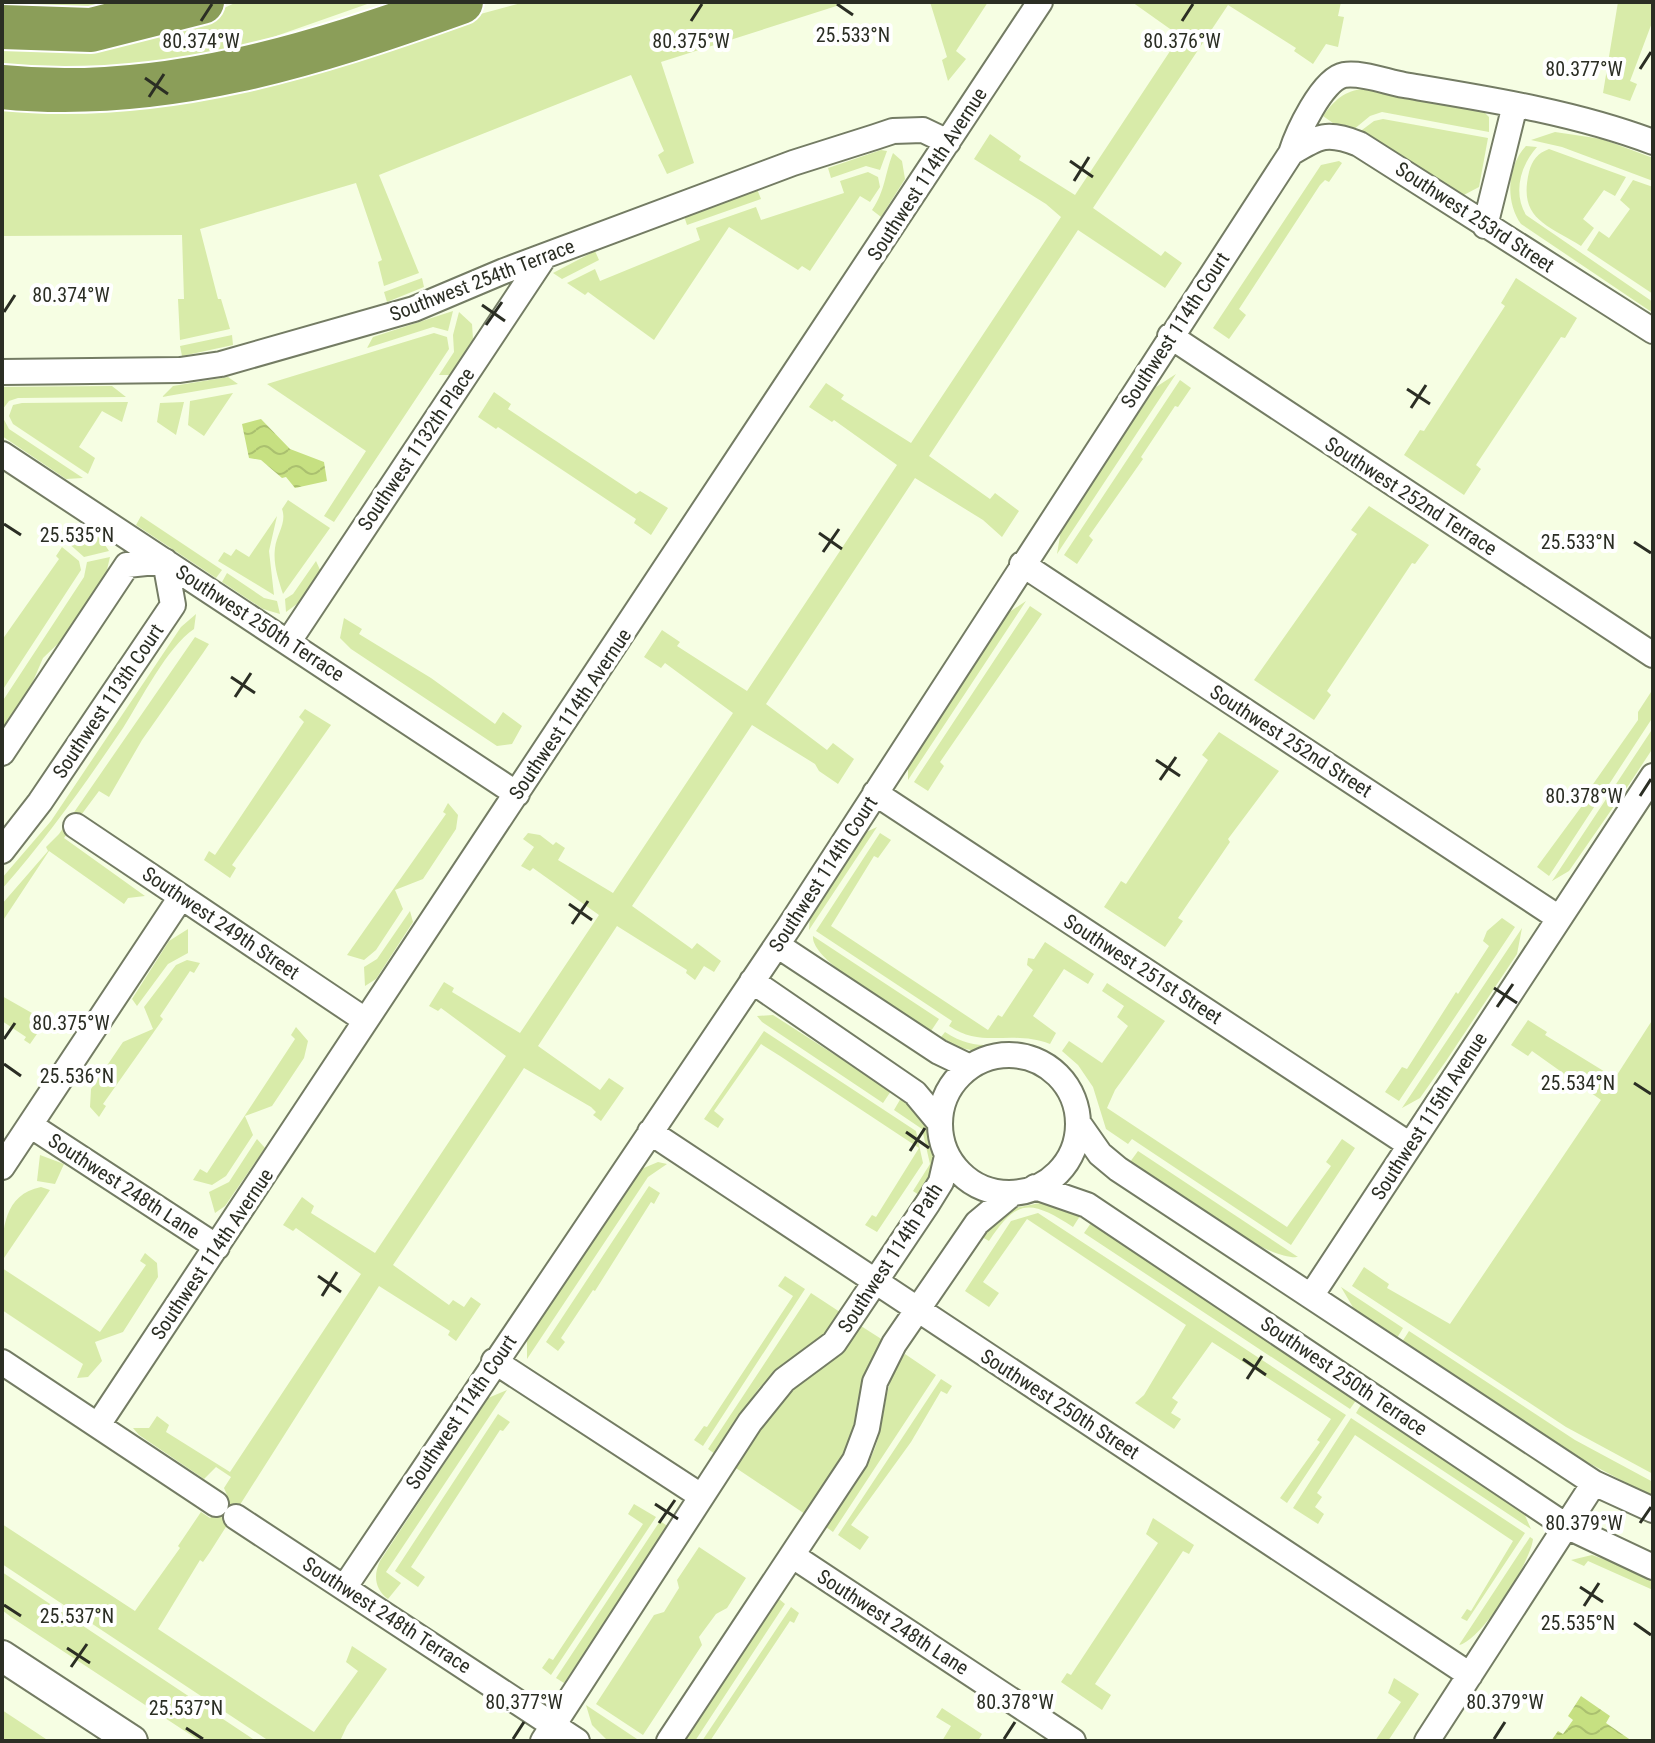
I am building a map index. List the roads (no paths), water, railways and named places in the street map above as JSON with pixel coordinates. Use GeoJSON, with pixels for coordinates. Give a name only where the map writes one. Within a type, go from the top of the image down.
{"type":"FeatureCollection","features":[{"type":"Feature","properties":{"kind":"highway"},"geometry":{"type":"LineString","coordinates":[[2,27],[91,30],[202,2]]}},
{"type":"Feature","properties":{"kind":"highway"},"geometry":{"type":"LineString","coordinates":[[2,87],[92,90],[210,77],[327,48],[461,2]]}},
{"type":"Feature","properties":{"kind":"street","name":"Southwest 114th Avernue"},"geometry":{"type":"LineString","coordinates":[[98,1425],[1040,2]]}},
{"type":"Feature","properties":{"kind":"street","name":"Southwest 114th Court"},"geometry":{"type":"LineString","coordinates":[[344,1588],[777,945],[1291,153],[1311,110],[1330,83],[1346,74],[1515,105]]}},
{"type":"Feature","properties":{"kind":"street"},"geometry":{"type":"LineString","coordinates":[[1485,226],[1515,105],[1581,118],[1653,142]]}},
{"type":"Feature","properties":{"kind":"street","name":"Southwest 254th Terrace"},"geometry":{"type":"LineString","coordinates":[[2,372],[180,370],[221,364],[414,309],[793,163],[893,131],[923,130],[948,142]]}},
{"type":"Feature","properties":{"kind":"street","name":"Southwest 253rd Street"},"geometry":{"type":"LineString","coordinates":[[1291,153],[1324,136],[1346,139],[1377,154],[1653,331]]}},
{"type":"Feature","properties":{"kind":"street","name":"Southwest 1132th Place"},"geometry":{"type":"LineString","coordinates":[[289,641],[544,257]]}},
{"type":"Feature","properties":{"kind":"street","name":"Southwest 252nd Terrace"},"geometry":{"type":"LineString","coordinates":[[1170,336],[1653,655]]}},
{"type":"Feature","properties":{"kind":"street","name":"Southwest 250th Terrace"},"geometry":{"type":"LineString","coordinates":[[2,454],[517,794]]}},
{"type":"Feature","properties":{"kind":"street"},"geometry":{"type":"LineString","coordinates":[[2,753],[127,565],[165,561]]}},
{"type":"Feature","properties":{"kind":"street","name":"Southwest 113th Court"},"geometry":{"type":"LineString","coordinates":[[2,851],[40,802],[173,605],[165,561]]}},
{"type":"Feature","properties":{"kind":"street","name":"Southwest 252nd Street"},"geometry":{"type":"LineString","coordinates":[[1022,564],[1559,918]]}},
{"type":"Feature","properties":{"kind":"street","name":"Southwest 115th Avenue"},"geometry":{"type":"LineString","coordinates":[[1311,1296],[1653,776]]}},
{"type":"Feature","properties":{"kind":"street","name":"Southwest 251st Street"},"geometry":{"type":"LineString","coordinates":[[875,793],[1410,1145]]}},
{"type":"Feature","properties":{"kind":"street","name":"Southwest 249th Street"},"geometry":{"type":"LineString","coordinates":[[76,826],[365,1020]]}},
{"type":"Feature","properties":{"kind":"street"},"geometry":{"type":"LineString","coordinates":[[2,1167],[181,897]]}},
{"type":"Feature","properties":{"kind":"street"},"geometry":{"type":"LineString","coordinates":[[777,945],[939,1052],[970,1067]]}},
{"type":"Feature","properties":{"kind":"street"},"geometry":{"type":"LineString","coordinates":[[752,981],[915,1093],[940,1123]]}},
{"type":"Feature","properties":{"kind":"street"},"geometry":{"type":"LineString","coordinates":[[1024,1190],[983,1188],[969,1180],[947,1156],[940,1123],[948,1091],[970,1067],[1002,1055],[1036,1061],[1063,1083],[1079,1124],[1100,1154],[1112,1165],[1594,1483],[1653,1510]]}},
{"type":"Feature","properties":{"kind":"street"},"geometry":{"type":"LineString","coordinates":[[669,1741],[855,1460],[867,1428],[879,1373],[918,1310],[977,1223],[1064,1165],[1079,1124]]}},
{"type":"Feature","properties":{"kind":"street","name":"Southwest 248th Lane"},"geometry":{"type":"LineString","coordinates":[[30,1125],[217,1247]]}},
{"type":"Feature","properties":{"kind":"street","name":"Southwest 250th Street"},"geometry":{"type":"LineString","coordinates":[[650,1132],[1470,1675]]}},
{"type":"Feature","properties":{"kind":"street","name":"Southwest 114th Path"},"geometry":{"type":"LineString","coordinates":[[548,1733],[701,1496],[773,1391],[834,1343],[941,1182],[947,1156]]}},
{"type":"Feature","properties":{"kind":"street","name":"Southwest 250th Terrace"},"geometry":{"type":"LineString","coordinates":[[1024,1190],[1087,1205],[1566,1526],[1653,1567]]}},
{"type":"Feature","properties":{"kind":"street"},"geometry":{"type":"LineString","coordinates":[[494,1361],[701,1496]]}},
{"type":"Feature","properties":{"kind":"street","name":"Southwest 248th Terrace"},"geometry":{"type":"LineString","coordinates":[[2,1362],[344,1588],[548,1733],[577,1741]]}},
{"type":"Feature","properties":{"kind":"street"},"geometry":{"type":"LineString","coordinates":[[1427,1741],[1594,1483]]}},
{"type":"Feature","properties":{"kind":"street","name":"Southwest 248th Lane"},"geometry":{"type":"LineString","coordinates":[[793,1556],[1073,1741]]}},
{"type":"Feature","properties":{"kind":"street"},"geometry":{"type":"LineString","coordinates":[[2,1656],[132,1741]]}},
{"type":"Feature","properties":{"kind":"water"},"geometry":{"type":"Polygon","coordinates":[[[261,419],[290,449],[324,462],[327,481],[295,488],[286,477],[282,478],[261,460],[249,458],[242,424],[261,419]]]}},
{"type":"Feature","properties":{"kind":"water"},"geometry":{"type":"Polygon","coordinates":[[[1581,1696],[1610,1716],[1606,1723],[1632,1741],[1551,1741],[1558,1731],[1563,1734],[1573,1720],[1568,1716],[1581,1696]]]}}]}
